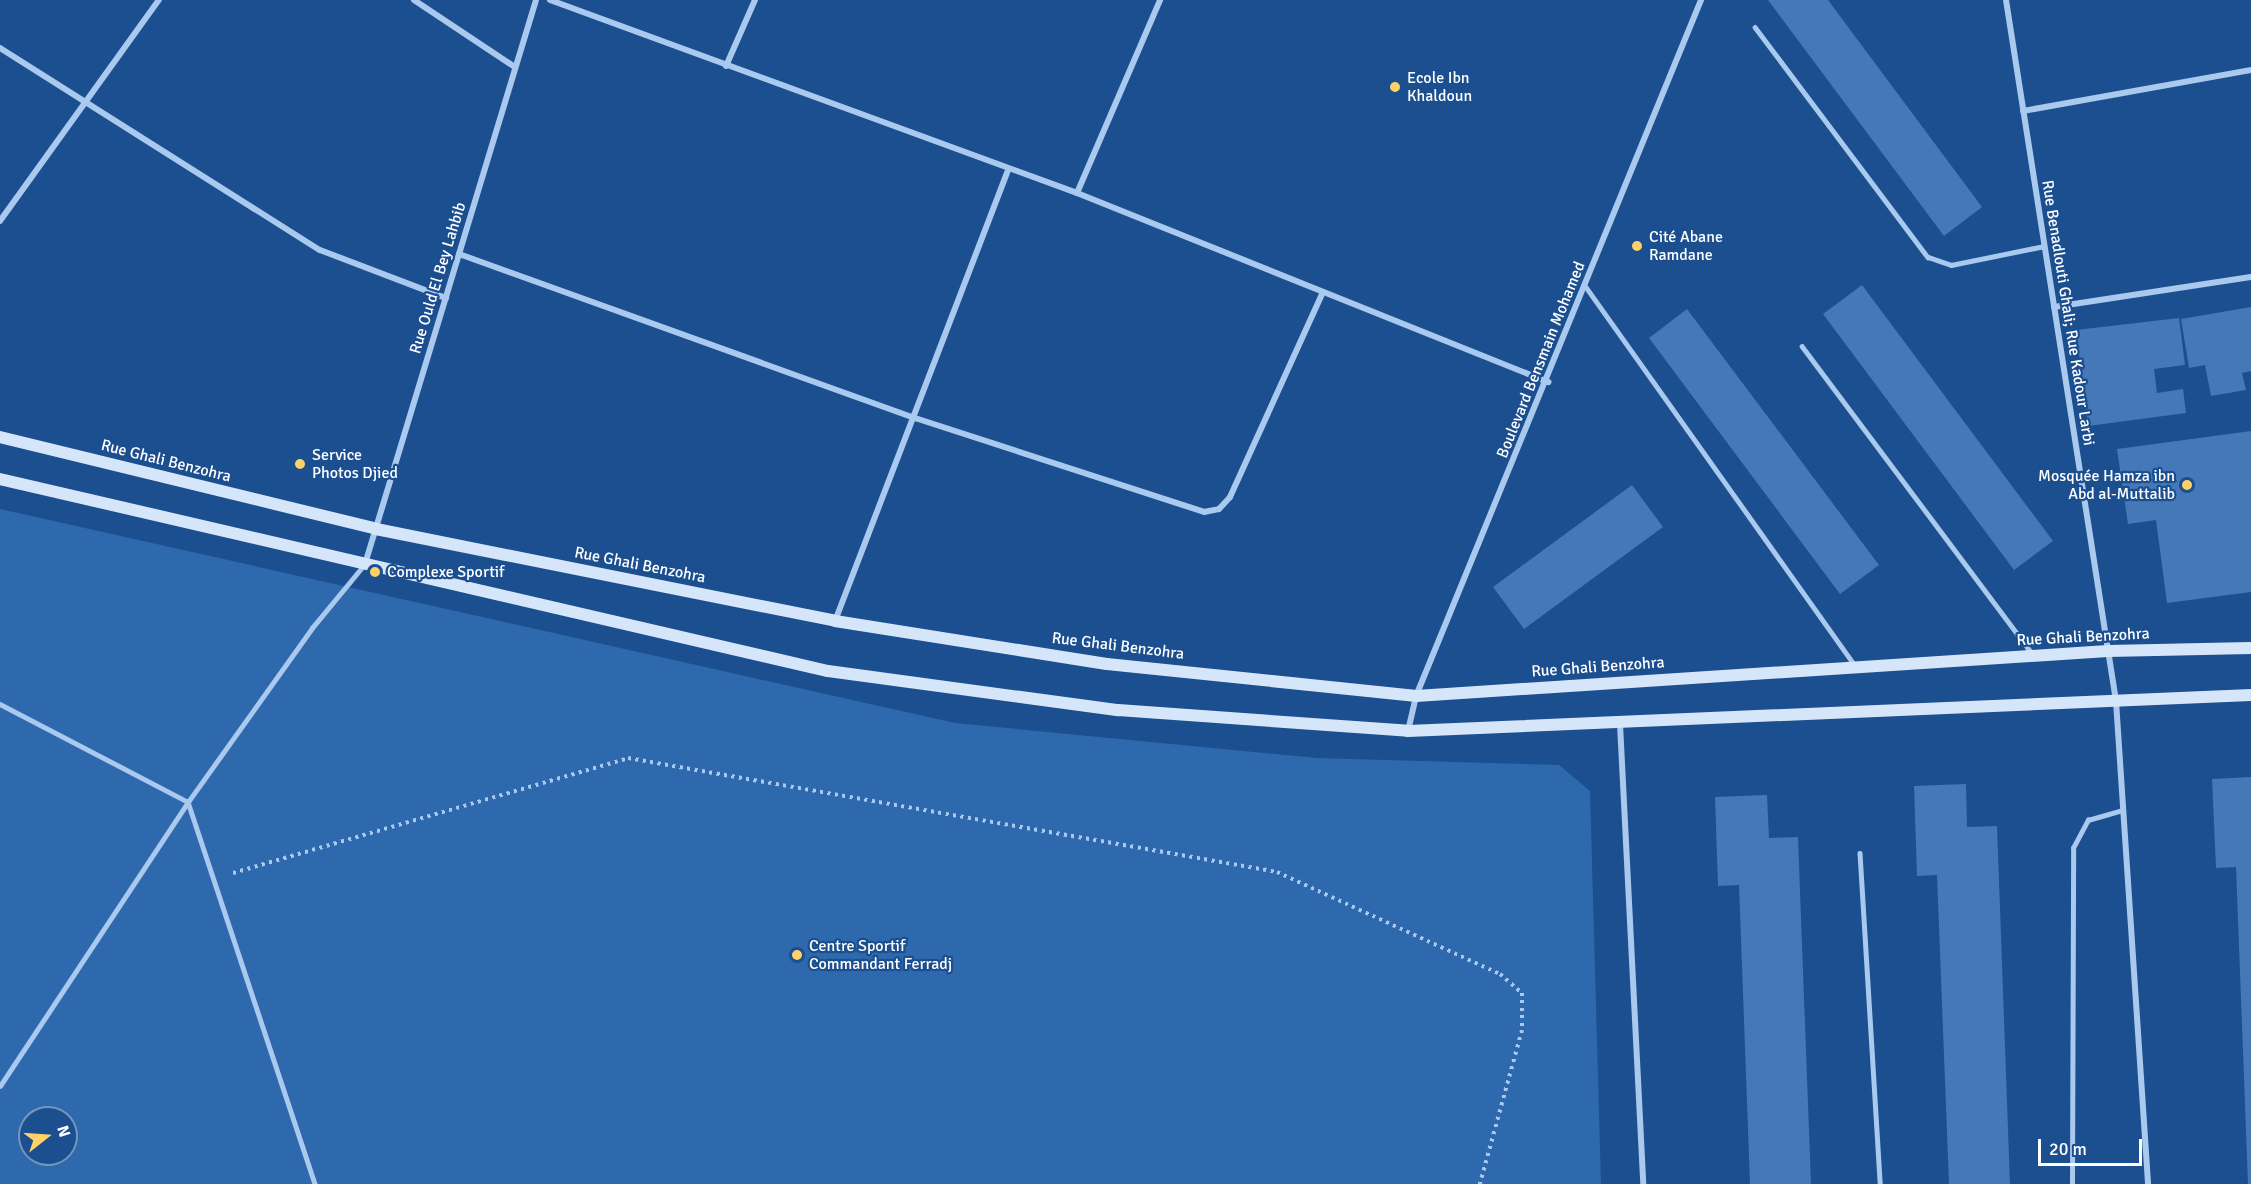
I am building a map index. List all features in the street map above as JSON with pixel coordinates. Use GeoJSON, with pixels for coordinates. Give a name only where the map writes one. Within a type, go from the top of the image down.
{"type":"FeatureCollection","features":[{"type":"Feature","properties":{"kind":"main road","name":"Rue Ghali Benzohra"},"geometry":{"type":"LineString","coordinates":[[0,437],[376,529],[835,621],[1107,664],[1416,696],[2108,651],[2251,648]]}},
{"type":"Feature","properties":{"kind":"main road"},"geometry":{"type":"LineString","coordinates":[[0,479],[828,671],[1118,710],[1408,731],[1620,724],[2251,695]]}},
{"type":"Feature","properties":{"kind":"street"},"geometry":{"type":"LineString","coordinates":[[0,221],[159,0]]}},
{"type":"Feature","properties":{"kind":"street"},"geometry":{"type":"LineString","coordinates":[[414,0],[515,67]]}},
{"type":"Feature","properties":{"kind":"street","name":"Rue Ould El Bey Lahbib"},"geometry":{"type":"LineString","coordinates":[[365,564],[536,0]]}},
{"type":"Feature","properties":{"kind":"street"},"geometry":{"type":"LineString","coordinates":[[550,0],[1007,171],[1077,193],[1548,382]]}},
{"type":"Feature","properties":{"kind":"street"},"geometry":{"type":"LineString","coordinates":[[726,66],[755,0]]}},
{"type":"Feature","properties":{"kind":"street"},"geometry":{"type":"LineString","coordinates":[[1077,193],[1160,0]]}},
{"type":"Feature","properties":{"kind":"street","name":"Boulevard Bensmain Mohamed"},"geometry":{"type":"LineString","coordinates":[[1408,731],[1416,696],[1548,382],[1701,0]]}},
{"type":"Feature","properties":{"kind":"street","name":"Rue Benadlouti Ghali; Rue Kadour Larbi"},"geometry":{"type":"LineString","coordinates":[[2006,0],[2116,701],[2148,1184]]}},
{"type":"Feature","properties":{"kind":"street"},"geometry":{"type":"LineString","coordinates":[[0,48],[86,100],[320,250],[446,298]]}},
{"type":"Feature","properties":{"kind":"street"},"geometry":{"type":"LineString","coordinates":[[2023,111],[2251,70]]}},
{"type":"Feature","properties":{"kind":"street"},"geometry":{"type":"LineString","coordinates":[[835,621],[915,418],[1007,171]]}},
{"type":"Feature","properties":{"kind":"street"},"geometry":{"type":"LineString","coordinates":[[459,254],[915,418],[1204,512],[1219,509],[1230,497],[1323,292]]}},
{"type":"Feature","properties":{"kind":"street"},"geometry":{"type":"LineString","coordinates":[[2054,307],[2251,277]]}},
{"type":"Feature","properties":{"kind":"street"},"geometry":{"type":"LineString","coordinates":[[1620,724],[1643,1184]]}},
{"type":"Feature","properties":{"kind":"lane"},"geometry":{"type":"LineString","coordinates":[[1755,27],[1928,257],[1951,265],[2044,246]]}},
{"type":"Feature","properties":{"kind":"lane"},"geometry":{"type":"LineString","coordinates":[[1586,287],[1856,667]]}},
{"type":"Feature","properties":{"kind":"lane"},"geometry":{"type":"LineString","coordinates":[[1802,346],[2034,656]]}},
{"type":"Feature","properties":{"kind":"lane"},"geometry":{"type":"LineString","coordinates":[[0,1086],[188,802],[312,628],[365,564]]}},
{"type":"Feature","properties":{"kind":"lane"},"geometry":{"type":"LineString","coordinates":[[0,704],[188,802],[217,878],[315,1184]]}},
{"type":"Feature","properties":{"kind":"lane"},"geometry":{"type":"LineString","coordinates":[[2072,1184],[2073,848],[2088,820],[2123,810]]}},
{"type":"Feature","properties":{"kind":"lane"},"geometry":{"type":"LineString","coordinates":[[1860,853],[1880,1184]]}},
{"type":"Feature","properties":{"kind":"path"},"geometry":{"type":"LineString","coordinates":[[217,878],[628,758],[1277,872],[1500,974],[1522,993],[1522,1030],[1480,1184]]}},
{"type":"Feature","properties":{"kind":"shaded area","name":"Centre Sportif Commandant Ferradj"},"geometry":{"type":"Polygon","coordinates":[[[0,509],[955,723],[1317,758],[1559,765],[1590,791],[1601,1184],[0,1184],[0,509]]]}},
{"type":"Feature","properties":{"kind":"building"},"geometry":{"type":"Polygon","coordinates":[[[1768,0],[1828,0],[1982,207],[1944,236],[1768,0]]]}},
{"type":"Feature","properties":{"kind":"building"},"geometry":{"type":"Polygon","coordinates":[[[1862,285],[2053,541],[2014,570],[1823,314],[1862,285]]]}},
{"type":"Feature","properties":{"kind":"building"},"geometry":{"type":"Polygon","coordinates":[[[2251,307],[2251,371],[2242,373],[2246,390],[2211,396],[2205,365],[2189,368],[2181,319],[2251,307]]]}},
{"type":"Feature","properties":{"kind":"building"},"geometry":{"type":"Polygon","coordinates":[[[1687,309],[1879,565],[1840,594],[1649,338],[1687,309]]]}},
{"type":"Feature","properties":{"kind":"building"},"geometry":{"type":"Polygon","coordinates":[[[2179,318],[2185,365],[2154,369],[2157,393],[2183,389],[2186,413],[2088,426],[2076,330],[2179,318]]]}},
{"type":"Feature","properties":{"kind":"building","name":"Mosquée Hamza ibn Abd al-Muttalib"},"geometry":{"type":"Polygon","coordinates":[[[2251,431],[2251,592],[2167,603],[2156,520],[2128,524],[2117,449],[2251,431]]]}},
{"type":"Feature","properties":{"kind":"building"},"geometry":{"type":"Polygon","coordinates":[[[1632,485],[1663,527],[1524,629],[1493,587],[1632,485]]]}},
{"type":"Feature","properties":{"kind":"building"},"geometry":{"type":"Polygon","coordinates":[[[2251,777],[2251,1184],[2248,1184],[2236,867],[2216,868],[2212,779],[2251,777]]]}},
{"type":"Feature","properties":{"kind":"building"},"geometry":{"type":"Polygon","coordinates":[[[1966,784],[1967,827],[1997,826],[2010,1184],[1949,1184],[1937,875],[1917,876],[1914,786],[1966,784]]]}},
{"type":"Feature","properties":{"kind":"building"},"geometry":{"type":"Polygon","coordinates":[[[1767,795],[1769,838],[1798,837],[1811,1184],[1750,1184],[1739,885],[1718,886],[1715,797],[1767,795]]]}},
{"type":"Feature","properties":{"kind":"place","name":"Ecole Ibn Khaldoun"},"geometry":{"type":"Point","coordinates":[1395,87]}},
{"type":"Feature","properties":{"kind":"place","name":"Cité Abane Ramdane"},"geometry":{"type":"Point","coordinates":[1637,246]}},
{"type":"Feature","properties":{"kind":"place","name":"Service Photos Djied"},"geometry":{"type":"Point","coordinates":[300,464]}},
{"type":"Feature","properties":{"kind":"place","name":"Mosquée Hamza ibn Abd al-Muttalib"},"geometry":{"type":"Point","coordinates":[2187,485]}},
{"type":"Feature","properties":{"kind":"place","name":"Complexe Sportif"},"geometry":{"type":"Point","coordinates":[375,572]}},
{"type":"Feature","properties":{"kind":"place","name":"Centre Sportif Commandant Ferradj"},"geometry":{"type":"Point","coordinates":[797,955]}}]}
